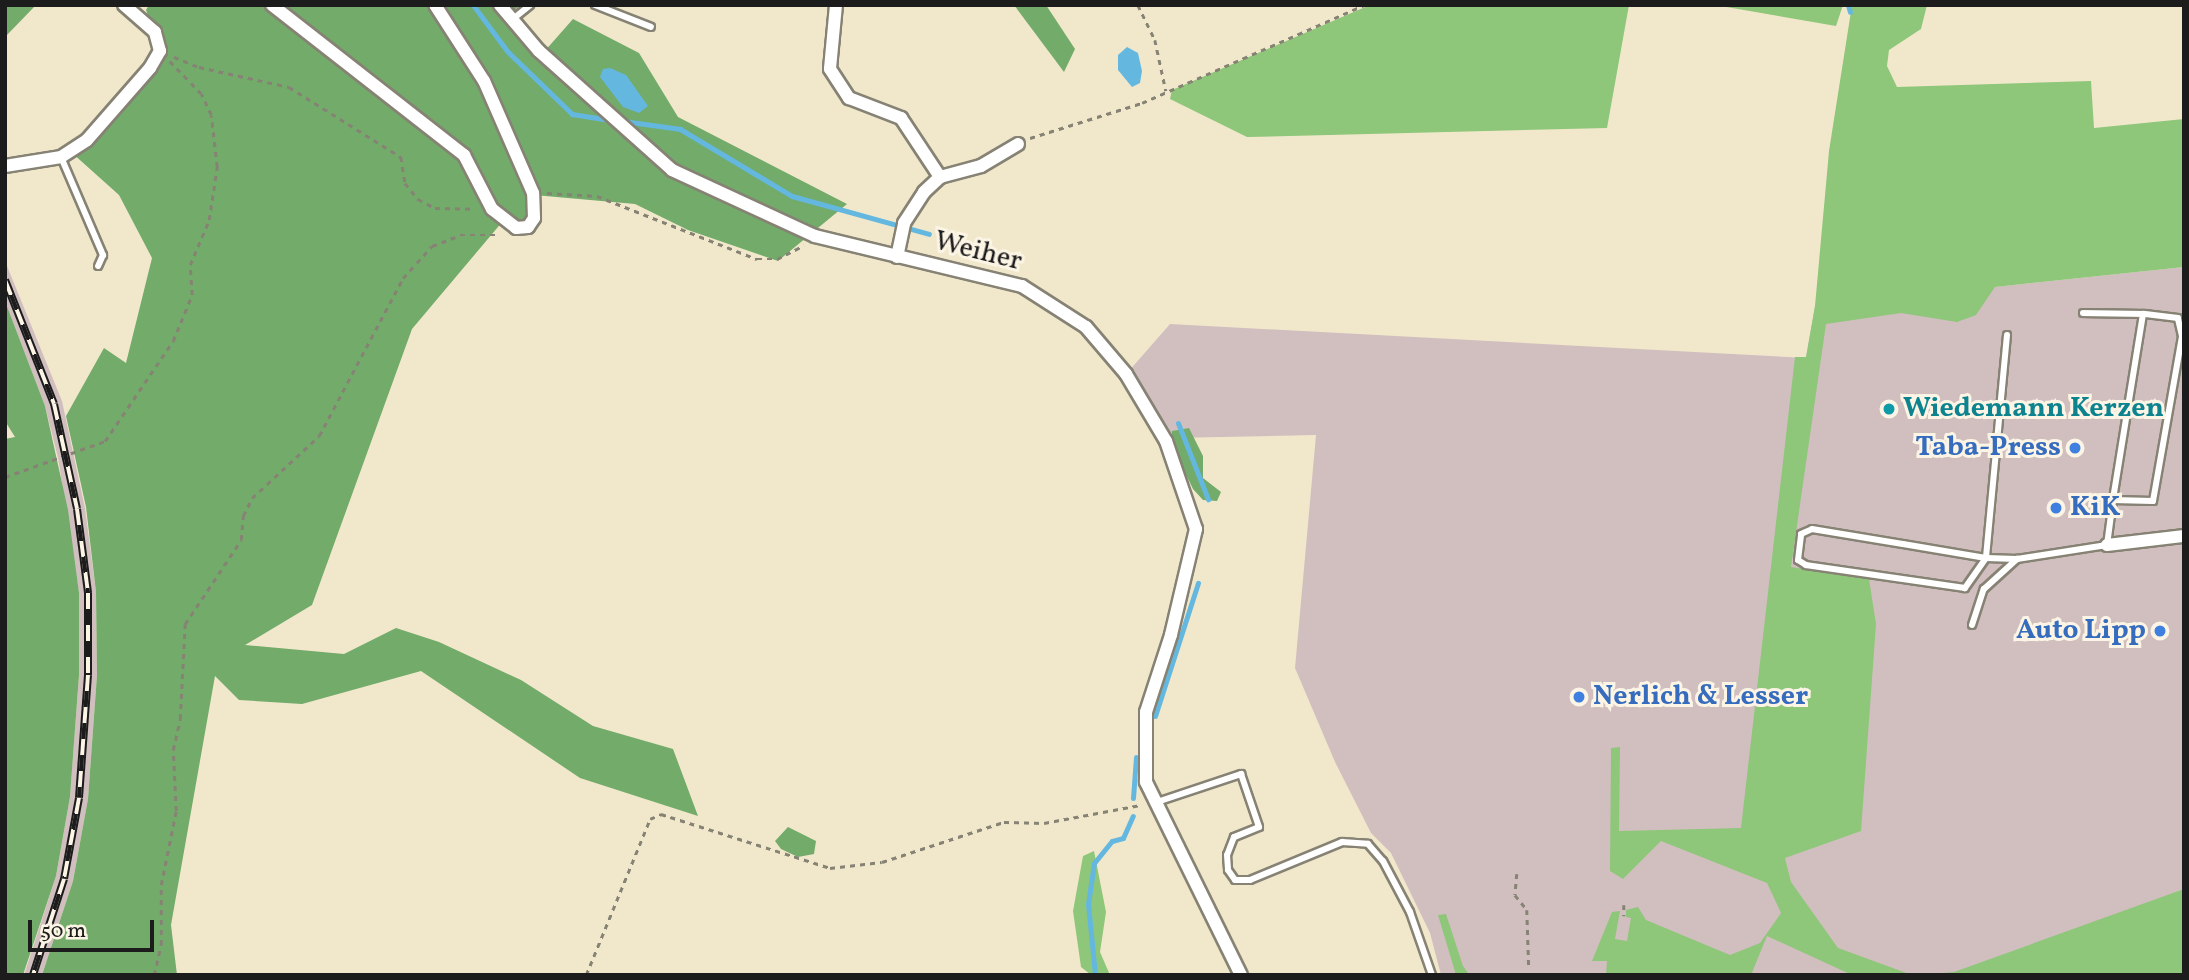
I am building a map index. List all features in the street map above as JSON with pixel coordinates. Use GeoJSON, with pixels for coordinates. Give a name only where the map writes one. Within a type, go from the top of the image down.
{"type":"FeatureCollection","features":[{"type":"Feature","properties":{"kind":"street"},"geometry":{"type":"LineString","coordinates":[[5,166],[61,157],[115,113],[160,51],[155,32],[124,5]]}},
{"type":"Feature","properties":{"kind":"street"},"geometry":{"type":"LineString","coordinates":[[272,5],[464,155],[492,209],[516,228],[528,227],[534,218],[533,193],[484,81],[435,5]]}},
{"type":"Feature","properties":{"kind":"street"},"geometry":{"type":"LineString","coordinates":[[500,5],[590,97],[672,170],[815,236],[897,257]]}},
{"type":"Feature","properties":{"kind":"street"},"geometry":{"type":"LineString","coordinates":[[836,5],[830,69],[849,98],[901,118],[940,177],[981,166],[1018,144]]}},
{"type":"Feature","properties":{"kind":"street","name":"Weiher"},"geometry":{"type":"LineString","coordinates":[[940,177],[904,223],[897,257],[1022,286],[1086,327],[1114,360],[1166,441],[1196,529],[1171,635],[1146,712],[1143,758],[1146,782],[1241,975]]}},
{"type":"Feature","properties":{"kind":"street"},"geometry":{"type":"LineString","coordinates":[[2108,545],[2184,536]]}},
{"type":"Feature","properties":{"kind":"lane"},"geometry":{"type":"LineString","coordinates":[[513,19],[530,5]]}},
{"type":"Feature","properties":{"kind":"lane"},"geometry":{"type":"LineString","coordinates":[[595,5],[651,27]]}},
{"type":"Feature","properties":{"kind":"lane"},"geometry":{"type":"LineString","coordinates":[[61,157],[103,255],[98,267]]}},
{"type":"Feature","properties":{"kind":"lane"},"geometry":{"type":"LineString","coordinates":[[2083,313],[2143,314],[2178,318],[2182,336],[2153,500],[2113,499]]}},
{"type":"Feature","properties":{"kind":"lane"},"geometry":{"type":"LineString","coordinates":[[2007,335],[1986,558],[1965,588],[1806,565],[1798,560],[1801,534],[1812,529],[1986,558],[2017,559],[2108,545],[2143,314]]}},
{"type":"Feature","properties":{"kind":"lane"},"geometry":{"type":"LineString","coordinates":[[1972,625],[1984,589],[2017,559]]}},
{"type":"Feature","properties":{"kind":"lane"},"geometry":{"type":"LineString","coordinates":[[1157,802],[1241,774],[1259,827],[1234,837],[1227,855],[1228,870],[1235,880],[1250,880],[1342,842],[1368,844],[1383,861],[1410,912],[1432,975]]}},
{"type":"Feature","properties":{"kind":"path"},"geometry":{"type":"LineString","coordinates":[[1138,5],[1155,40],[1167,92]]}},
{"type":"Feature","properties":{"kind":"path"},"geometry":{"type":"LineString","coordinates":[[1018,144],[1167,92],[1364,5]]}},
{"type":"Feature","properties":{"kind":"path"},"geometry":{"type":"LineString","coordinates":[[160,51],[199,67],[289,87],[401,157],[405,183],[418,199],[435,208],[492,209]]}},
{"type":"Feature","properties":{"kind":"path"},"geometry":{"type":"LineString","coordinates":[[5,477],[105,441],[173,341],[192,295],[190,265],[209,220],[216,188],[211,115],[201,94],[160,51]]}},
{"type":"Feature","properties":{"kind":"path"},"geometry":{"type":"LineString","coordinates":[[533,193],[597,196],[757,259],[798,251],[815,236]]}},
{"type":"Feature","properties":{"kind":"path"},"geometry":{"type":"LineString","coordinates":[[153,975],[161,945],[161,885],[176,811],[173,750],[180,719],[186,624],[242,540],[243,516],[252,498],[319,436],[403,278],[432,247],[460,235],[496,237],[516,228]]}},
{"type":"Feature","properties":{"kind":"path"},"geometry":{"type":"LineString","coordinates":[[586,975],[650,819],[661,814],[830,868],[881,862],[1004,822],[1044,823],[1157,802]]}},
{"type":"Feature","properties":{"kind":"path"},"geometry":{"type":"LineString","coordinates":[[1517,874],[1515,895],[1527,910],[1529,969]]}},
{"type":"Feature","properties":{"kind":"path"},"geometry":{"type":"LineString","coordinates":[[1624,905],[1624,916]]}},
{"type":"Feature","properties":{"kind":"shaded area"},"geometry":{"type":"Polygon","coordinates":[[[5,261],[62,401],[85,508],[96,592],[97,675],[88,799],[73,881],[42,975],[24,975],[56,876],[70,797],[79,675],[79,593],[58,458],[45,406],[5,301],[5,261]]]}},
{"type":"Feature","properties":{"kind":"shaded area"},"geometry":{"type":"Polygon","coordinates":[[[2184,267],[2184,975],[1441,975],[1430,933],[1391,853],[1371,833],[1335,762],[1295,668],[1316,435],[1172,438],[1128,372],[1170,324],[1806,358],[1815,306],[2184,267]]]}},
{"type":"Feature","properties":{"kind":"green space"},"geometry":{"type":"Polygon","coordinates":[[[5,5],[36,5],[5,37],[5,5]]]}},
{"type":"Feature","properties":{"kind":"green space"},"geometry":{"type":"Polygon","coordinates":[[[149,5],[521,5],[512,12],[543,53],[573,19],[639,53],[678,117],[847,204],[778,261],[688,230],[635,204],[534,195],[527,228],[503,221],[412,329],[312,605],[245,645],[344,654],[396,628],[439,642],[521,680],[593,726],[673,749],[698,816],[580,778],[421,671],[302,704],[239,700],[215,676],[171,925],[177,975],[42,975],[73,881],[88,799],[97,675],[96,592],[86,507],[66,416],[104,348],[126,363],[152,258],[119,195],[71,152],[161,52],[146,10],[149,5]]]}},
{"type":"Feature","properties":{"kind":"green space"},"geometry":{"type":"Polygon","coordinates":[[[1014,5],[1046,5],[1075,49],[1064,72],[1014,5]]]}},
{"type":"Feature","properties":{"kind":"green space"},"geometry":{"type":"Polygon","coordinates":[[[1370,5],[1629,5],[1607,128],[1247,137],[1170,99],[1172,90],[1370,5]]]}},
{"type":"Feature","properties":{"kind":"green space"},"geometry":{"type":"Polygon","coordinates":[[[1715,5],[1843,5],[1836,26],[1715,5]]]}},
{"type":"Feature","properties":{"kind":"green space"},"geometry":{"type":"Polygon","coordinates":[[[1852,5],[1927,5],[1921,29],[1889,50],[1887,66],[1897,87],[2091,81],[2094,128],[2184,119],[2184,267],[1995,287],[1976,315],[1957,322],[1901,313],[1826,324],[1791,567],[1869,579],[1876,624],[1861,831],[1785,858],[1791,882],[1838,948],[1912,975],[1852,975],[1767,936],[1751,975],[1606,975],[1607,961],[1592,961],[1612,912],[1620,911],[1615,939],[1627,941],[1631,918],[1626,917],[1626,910],[1638,907],[1646,920],[1730,955],[1760,943],[1781,913],[1767,883],[1661,841],[1623,879],[1610,871],[1611,748],[1620,747],[1619,831],[1741,828],[1795,357],[1806,357],[1815,306],[1829,151],[1852,5]]]}},
{"type":"Feature","properties":{"kind":"green space"},"geometry":{"type":"Polygon","coordinates":[[[5,301],[45,406],[68,510],[79,593],[79,675],[70,797],[56,876],[23,975],[5,975],[5,439],[15,437],[5,421],[5,301]]]}},
{"type":"Feature","properties":{"kind":"green space"},"geometry":{"type":"Polygon","coordinates":[[[1189,428],[1203,456],[1203,478],[1221,492],[1217,501],[1203,500],[1193,489],[1172,446],[1172,431],[1189,428]]]}},
{"type":"Feature","properties":{"kind":"green space"},"geometry":{"type":"Polygon","coordinates":[[[788,827],[816,841],[814,854],[798,857],[781,849],[775,841],[788,827]]]}},
{"type":"Feature","properties":{"kind":"green space"},"geometry":{"type":"Polygon","coordinates":[[[1094,851],[1106,912],[1100,952],[1110,975],[1091,975],[1081,967],[1073,911],[1083,856],[1094,851]]]}},
{"type":"Feature","properties":{"kind":"green space"},"geometry":{"type":"Polygon","coordinates":[[[2184,889],[2184,975],[1919,975],[1954,972],[2184,889]]]}},
{"type":"Feature","properties":{"kind":"green space"},"geometry":{"type":"Polygon","coordinates":[[[1446,914],[1463,966],[1468,973],[1479,975],[1456,975],[1438,915],[1446,914]]]}},
{"type":"Feature","properties":{"kind":"water"},"geometry":{"type":"Polygon","coordinates":[[[1127,47],[1138,53],[1142,71],[1140,83],[1132,87],[1118,70],[1118,55],[1127,47]]]}},
{"type":"Feature","properties":{"kind":"water"},"geometry":{"type":"Polygon","coordinates":[[[610,68],[626,75],[648,106],[639,113],[623,107],[600,77],[603,69],[610,68]]]}},
{"type":"Feature","properties":{"kind":"waterway"},"geometry":{"type":"LineString","coordinates":[[473,5],[507,51],[572,114],[610,120]]}},
{"type":"Feature","properties":{"kind":"waterway"},"geometry":{"type":"LineString","coordinates":[[1848,5],[1850,12]]}},
{"type":"Feature","properties":{"kind":"waterway"},"geometry":{"type":"LineString","coordinates":[[623,121],[680,129],[792,196],[929,234]]}},
{"type":"Feature","properties":{"kind":"waterway"},"geometry":{"type":"LineString","coordinates":[[1178,423],[1208,499]]}},
{"type":"Feature","properties":{"kind":"waterway"},"geometry":{"type":"LineString","coordinates":[[1155,716],[1198,583]]}},
{"type":"Feature","properties":{"kind":"waterway"},"geometry":{"type":"LineString","coordinates":[[1133,798],[1136,757]]}},
{"type":"Feature","properties":{"kind":"waterway"},"geometry":{"type":"LineString","coordinates":[[1095,975],[1088,904],[1094,863],[1112,841],[1123,838],[1133,816]]}},
{"type":"Feature","properties":{"kind":"railway"},"geometry":{"type":"LineString","coordinates":[[5,280],[54,404],[77,509],[88,593],[88,675],[79,798],[64,879],[33,975]]}},
{"type":"Feature","properties":{"kind":"place","name":"Wiedemann Kerzen"},"geometry":{"type":"Point","coordinates":[1889,409]}},
{"type":"Feature","properties":{"kind":"place","name":"Taba-Press"},"geometry":{"type":"Point","coordinates":[2075,448]}},
{"type":"Feature","properties":{"kind":"place","name":"KiK"},"geometry":{"type":"Point","coordinates":[2056,508]}},
{"type":"Feature","properties":{"kind":"place","name":"Auto Lipp"},"geometry":{"type":"Point","coordinates":[2160,631]}},
{"type":"Feature","properties":{"kind":"place","name":"Nerlich & Lesser"},"geometry":{"type":"Point","coordinates":[1579,697]}}]}
